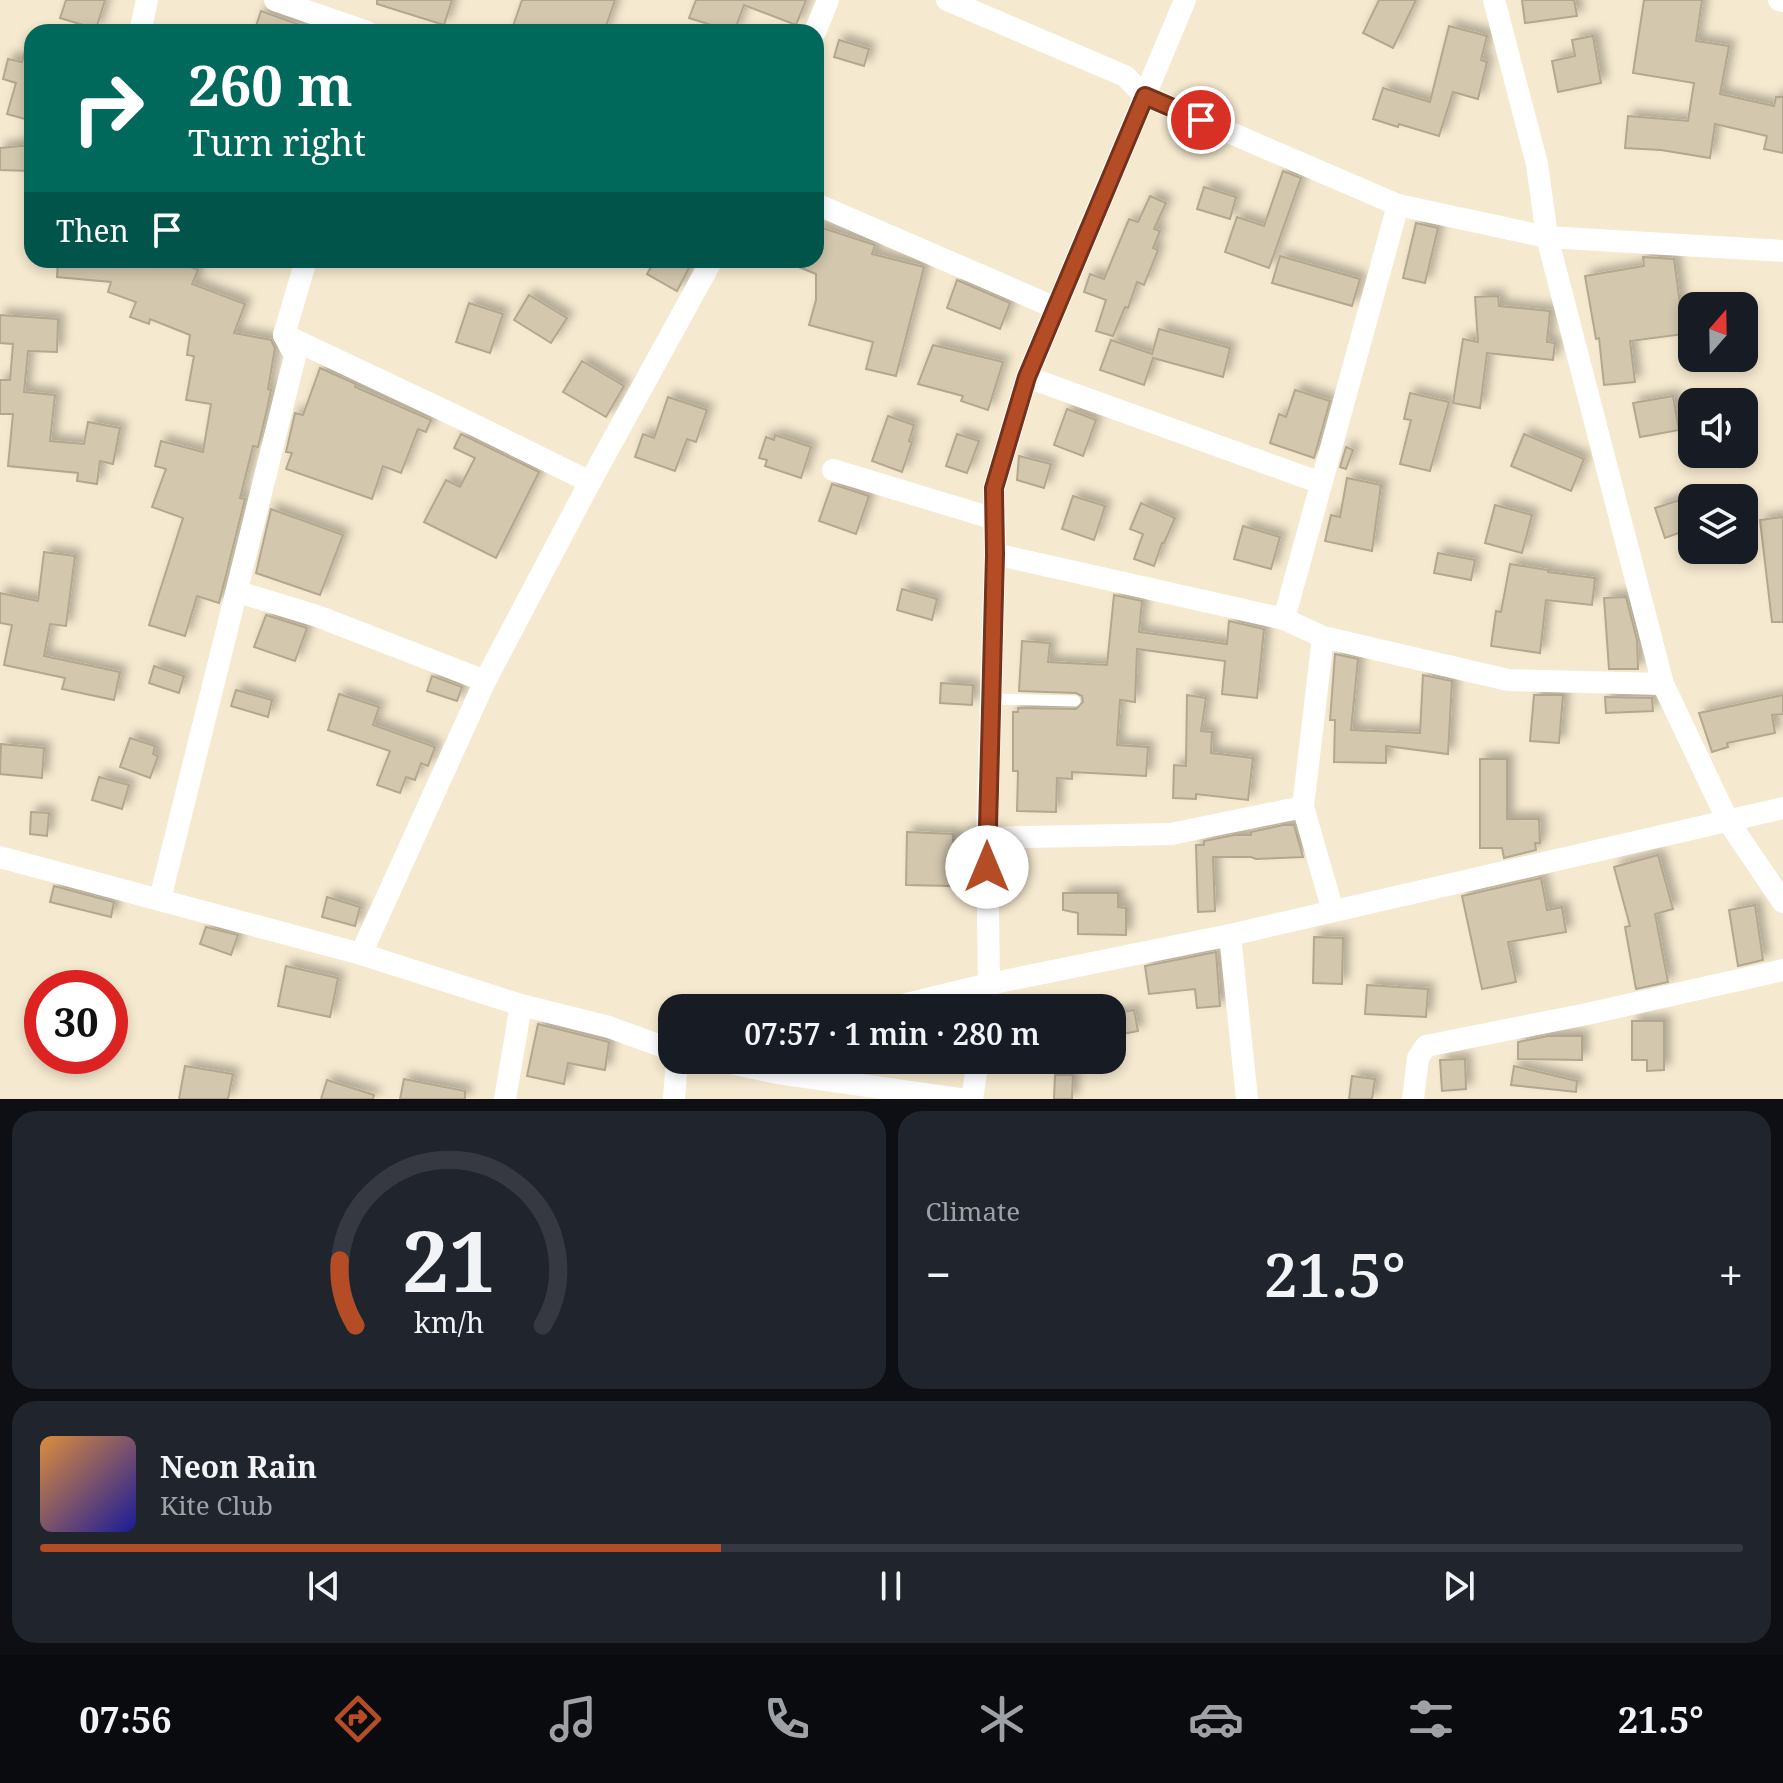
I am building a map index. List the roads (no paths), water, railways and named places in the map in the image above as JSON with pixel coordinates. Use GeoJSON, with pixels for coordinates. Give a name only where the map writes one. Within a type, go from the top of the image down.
{"type":"FeatureCollection","features":[{"type":"Feature","properties":{"kind":"street"},"geometry":{"type":"LineString","coordinates":[[142,24],[147,0]]}},
{"type":"Feature","properties":{"kind":"street"},"geometry":{"type":"LineString","coordinates":[[275,0],[344,24]]}},
{"type":"Feature","properties":{"kind":"street"},"geometry":{"type":"LineString","coordinates":[[818,24],[828,0]]}},
{"type":"Feature","properties":{"kind":"street"},"geometry":{"type":"LineString","coordinates":[[947,0],[1125,76],[1145,96],[1398,205],[1547,237],[1783,251]]}},
{"type":"Feature","properties":{"kind":"street"},"geometry":{"type":"LineString","coordinates":[[988,994],[987,838],[994,488],[1027,377],[1185,0]]}},
{"type":"Feature","properties":{"kind":"street"},"geometry":{"type":"LineString","coordinates":[[1494,0],[1537,164],[1547,237],[1663,684],[1728,821],[1783,902]]}},
{"type":"Feature","properties":{"kind":"street"},"geometry":{"type":"LineString","coordinates":[[1500,22],[1510,0]]}},
{"type":"Feature","properties":{"kind":"street"},"geometry":{"type":"LineString","coordinates":[[1284,619],[1398,205]]}},
{"type":"Feature","properties":{"kind":"street"},"geometry":{"type":"LineString","coordinates":[[824,207],[1056,308]]}},
{"type":"Feature","properties":{"kind":"street"},"geometry":{"type":"LineString","coordinates":[[160,899],[295,356],[284,335],[304,268]]}},
{"type":"Feature","properties":{"kind":"street"},"geometry":{"type":"LineString","coordinates":[[361,954],[485,681],[708,268]]}},
{"type":"Feature","properties":{"kind":"street"},"geometry":{"type":"LineString","coordinates":[[284,335],[590,482]]}},
{"type":"Feature","properties":{"kind":"street"},"geometry":{"type":"LineString","coordinates":[[1027,377],[1321,483]]}},
{"type":"Feature","properties":{"kind":"street"},"geometry":{"type":"LineString","coordinates":[[833,470],[995,519]]}},
{"type":"Feature","properties":{"kind":"street"},"geometry":{"type":"LineString","coordinates":[[995,554],[1284,619],[1323,637],[1508,680],[1663,684]]}},
{"type":"Feature","properties":{"kind":"street"},"geometry":{"type":"LineString","coordinates":[[238,592],[317,616],[485,681]]}},
{"type":"Feature","properties":{"kind":"street"},"geometry":{"type":"LineString","coordinates":[[1323,637],[1303,807],[1333,911]]}},
{"type":"Feature","properties":{"kind":"street"},"geometry":{"type":"LineString","coordinates":[[987,838],[1171,834],[1303,807]]}},
{"type":"Feature","properties":{"kind":"street"},"geometry":{"type":"LineString","coordinates":[[948,994],[1230,935],[1783,808]]}},
{"type":"Feature","properties":{"kind":"street"},"geometry":{"type":"LineString","coordinates":[[0,857],[361,954],[521,1005],[609,1027],[658,1045]]}},
{"type":"Feature","properties":{"kind":"street"},"geometry":{"type":"LineString","coordinates":[[1230,935],[1247,1099]]}},
{"type":"Feature","properties":{"kind":"street"},"geometry":{"type":"LineString","coordinates":[[1413,1099],[1418,1058],[1426,1046],[1783,970]]}},
{"type":"Feature","properties":{"kind":"street"},"geometry":{"type":"LineString","coordinates":[[505,1099],[521,1005]]}},
{"type":"Feature","properties":{"kind":"street"},"geometry":{"type":"LineString","coordinates":[[674,1099],[676,1074]]}},
{"type":"Feature","properties":{"kind":"street"},"geometry":{"type":"LineString","coordinates":[[822,1074],[959,1099]]}},
{"type":"Feature","properties":{"kind":"street"},"geometry":{"type":"LineString","coordinates":[[972,1099],[976,1074]]}},
{"type":"Feature","properties":{"kind":"lane"},"geometry":{"type":"LineString","coordinates":[[991,699],[1075,701]]}}]}
